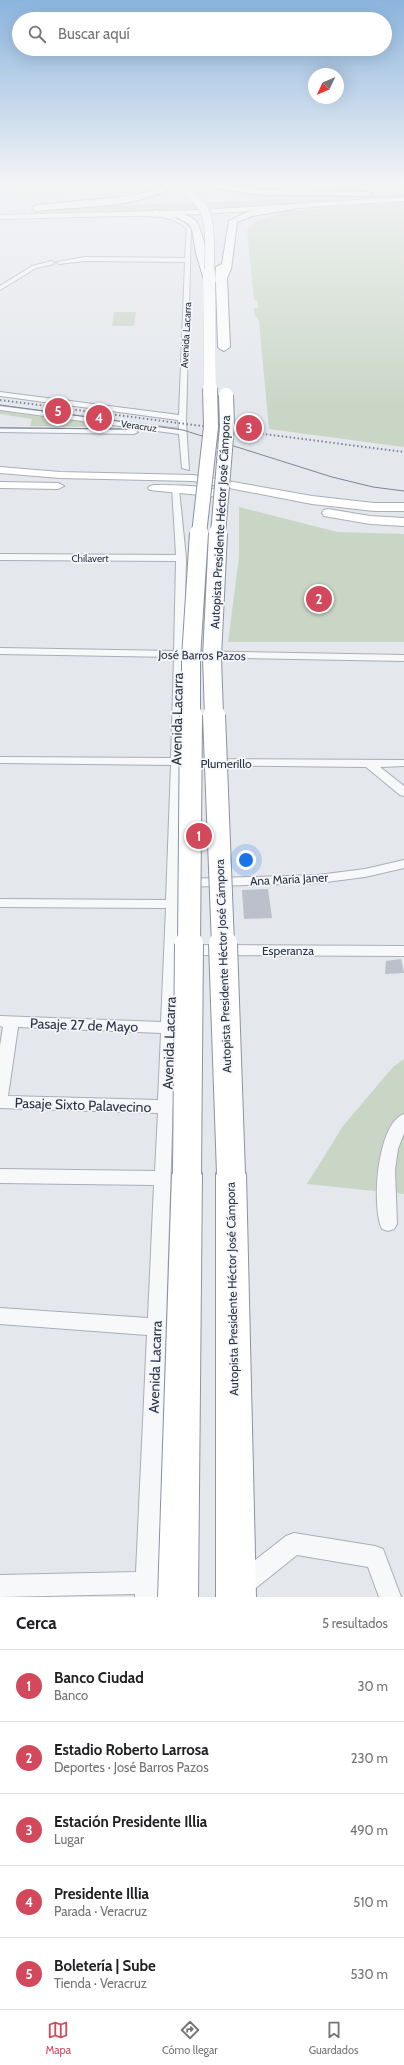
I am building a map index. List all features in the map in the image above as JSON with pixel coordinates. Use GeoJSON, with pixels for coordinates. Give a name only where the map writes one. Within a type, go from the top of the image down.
{"type":"FeatureCollection","features":[{"type":"Feature","properties":{"kind":"highway"},"geometry":{"type":"LineString","coordinates":[[202,257],[214,281],[226,269],[228,257]]}},
{"type":"Feature","properties":{"kind":"highway","name":"Autopista Presidente Héctor José Cámpora"},"geometry":{"type":"LineString","coordinates":[[211,257],[227,426],[215,562],[212,657],[231,1174],[236,1593]]}},
{"type":"Feature","properties":{"kind":"highway","name":"Autopista Presidente Héctor José Cámpora"},"geometry":{"type":"LineString","coordinates":[[178,1597],[175,1176],[191,658],[196,561],[211,427],[214,281],[219,257]]}},
{"type":"Feature","properties":{"kind":"main road"},"geometry":{"type":"LineString","coordinates":[[13,485],[1,481],[0,478],[16,472],[44,468],[186,468],[199,470],[216,481]]}},
{"type":"Feature","properties":{"kind":"main road"},"geometry":{"type":"LineString","coordinates":[[0,470],[91,476],[180,477],[216,481],[312,500],[374,507],[404,507]]}},
{"type":"Feature","properties":{"kind":"main road"},"geometry":{"type":"LineString","coordinates":[[0,485],[175,489],[218,493],[370,520],[404,522]]}},
{"type":"Feature","properties":{"kind":"street","name":"Avenida Lacarra"},"geometry":{"type":"LineString","coordinates":[[186,468],[182,418],[188,257]]}},
{"type":"Feature","properties":{"kind":"street"},"geometry":{"type":"LineString","coordinates":[[59,262],[85,259],[188,260]]}},
{"type":"Feature","properties":{"kind":"street"},"geometry":{"type":"LineString","coordinates":[[0,288],[32,268],[52,263]]}},
{"type":"Feature","properties":{"kind":"street"},"geometry":{"type":"LineString","coordinates":[[0,394],[182,418]]}},
{"type":"Feature","properties":{"kind":"street","name":"Veracruz"},"geometry":{"type":"LineString","coordinates":[[0,408],[183,432]]}},
{"type":"Feature","properties":{"kind":"street"},"geometry":{"type":"LineString","coordinates":[[0,430],[183,432]]}},
{"type":"Feature","properties":{"kind":"street","name":"Avenida Lacarra"},"geometry":{"type":"LineString","coordinates":[[146,1590],[156,1328],[175,1176],[166,1108],[172,950],[172,884],[177,763],[181,558],[175,489]]}},
{"type":"Feature","properties":{"kind":"street","name":"Chilavert"},"geometry":{"type":"LineString","coordinates":[[0,557],[181,558]]}},
{"type":"Feature","properties":{"kind":"street","name":"José Barros Pazos"},"geometry":{"type":"LineString","coordinates":[[0,651],[404,658]]}},
{"type":"Feature","properties":{"kind":"street","name":"Plumerillo"},"geometry":{"type":"LineString","coordinates":[[0,760],[177,763],[404,763]]}},
{"type":"Feature","properties":{"kind":"street"},"geometry":{"type":"LineString","coordinates":[[369,764],[404,792]]}},
{"type":"Feature","properties":{"kind":"street","name":"Ana María Janer"},"geometry":{"type":"LineString","coordinates":[[172,884],[318,879],[404,864]]}},
{"type":"Feature","properties":{"kind":"street"},"geometry":{"type":"LineString","coordinates":[[0,903],[173,904]]}},
{"type":"Feature","properties":{"kind":"street","name":"Esperanza"},"geometry":{"type":"LineString","coordinates":[[172,950],[404,951]]}},
{"type":"Feature","properties":{"kind":"street"},"geometry":{"type":"LineString","coordinates":[[0,1099],[5,1021]]}},
{"type":"Feature","properties":{"kind":"street","name":"Pasaje 27 de Mayo"},"geometry":{"type":"LineString","coordinates":[[5,1021],[169,1028]]}},
{"type":"Feature","properties":{"kind":"street","name":"Pasaje Sixto Palavecino"},"geometry":{"type":"LineString","coordinates":[[0,1102],[166,1108]]}},
{"type":"Feature","properties":{"kind":"street"},"geometry":{"type":"LineString","coordinates":[[388,1224],[386,1201],[388,1160],[392,1138],[404,1120]]}},
{"type":"Feature","properties":{"kind":"street"},"geometry":{"type":"LineString","coordinates":[[0,1176],[175,1176]]}},
{"type":"Feature","properties":{"kind":"street"},"geometry":{"type":"LineString","coordinates":[[0,1316],[156,1328]]}},
{"type":"Feature","properties":{"kind":"street"},"geometry":{"type":"LineString","coordinates":[[236,1593],[294,1544],[375,1557],[390,1597]]}},
{"type":"Feature","properties":{"kind":"street"},"geometry":{"type":"LineString","coordinates":[[0,1586],[146,1590]]}},
{"type":"Feature","properties":{"kind":"green space"},"geometry":{"type":"Polygon","coordinates":[[[250,257],[404,257],[404,447],[269,429],[259,321],[255,315],[254,308],[258,308],[257,301],[254,300],[250,257]]]}},
{"type":"Feature","properties":{"kind":"green space"},"geometry":{"type":"Polygon","coordinates":[[[114,312],[136,312],[134,326],[112,326],[114,312]]]}},
{"type":"Feature","properties":{"kind":"green space"},"geometry":{"type":"Polygon","coordinates":[[[0,411],[100,425],[77,427],[30,426],[32,419],[0,414],[0,411]]]}},
{"type":"Feature","properties":{"kind":"green space"},"geometry":{"type":"Polygon","coordinates":[[[239,507],[337,532],[404,534],[404,642],[228,642],[239,557],[239,507]]]}},
{"type":"Feature","properties":{"kind":"green space"},"geometry":{"type":"Polygon","coordinates":[[[404,1059],[404,1194],[307,1184],[343,1126],[393,1067],[404,1059]]]}},
{"type":"Feature","properties":{"kind":"building"},"geometry":{"type":"Polygon","coordinates":[[[268,889],[272,918],[244,919],[242,890],[268,889]]]}},
{"type":"Feature","properties":{"kind":"building"},"geometry":{"type":"Polygon","coordinates":[[[401,959],[404,973],[385,974],[386,961],[401,959]]]}},
{"type":"Feature","properties":{"kind":"tram line"},"geometry":{"type":"LineString","coordinates":[[0,405],[183,430],[332,477],[373,487],[404,491]]}},
{"type":"Feature","properties":{"kind":"tram line"},"geometry":{"type":"LineString","coordinates":[[0,428],[147,429]]}},
{"type":"Feature","properties":{"kind":"railway"},"geometry":{"type":"LineString","coordinates":[[0,400],[404,452]]}},
{"type":"Feature","properties":{"kind":"place","name":"Boletería | Sube"},"geometry":{"type":"Point","coordinates":[58,411]}},
{"type":"Feature","properties":{"kind":"place","name":"Presidente Illia"},"geometry":{"type":"Point","coordinates":[99,418]}},
{"type":"Feature","properties":{"kind":"place","name":"Estación Presidente Illia"},"geometry":{"type":"Point","coordinates":[249,428]}},
{"type":"Feature","properties":{"kind":"place","name":"Estadio Roberto Larrosa"},"geometry":{"type":"Point","coordinates":[319,599]}},
{"type":"Feature","properties":{"kind":"place","name":"Banco Ciudad"},"geometry":{"type":"Point","coordinates":[199,836]}}]}
